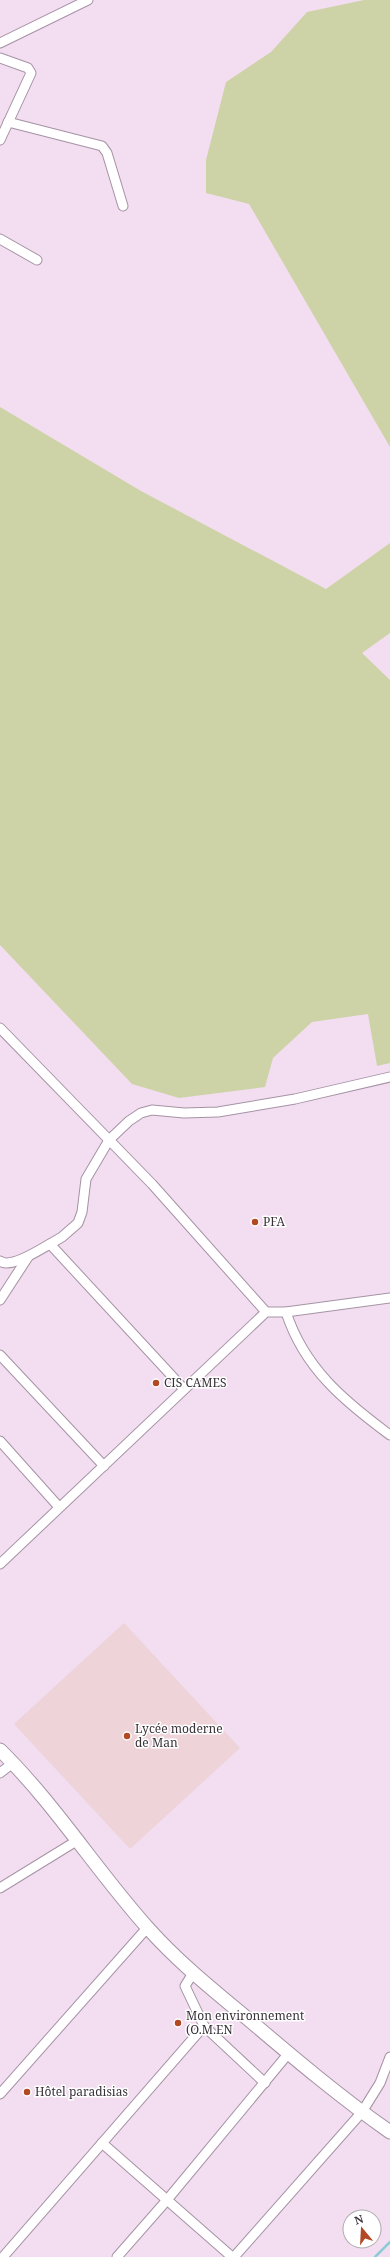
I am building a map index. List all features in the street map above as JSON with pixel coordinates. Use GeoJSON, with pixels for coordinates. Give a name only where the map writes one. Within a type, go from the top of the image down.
{"type":"FeatureCollection","features":[{"type":"Feature","properties":{"kind":"main road"},"geometry":{"type":"LineString","coordinates":[[0,1750],[13,1763],[78,1840],[147,1928],[193,1973],[288,2054],[390,2132]]}},
{"type":"Feature","properties":{"kind":"street"},"geometry":{"type":"LineString","coordinates":[[0,43],[88,0]]}},
{"type":"Feature","properties":{"kind":"street"},"geometry":{"type":"LineString","coordinates":[[0,58],[31,70],[0,140]]}},
{"type":"Feature","properties":{"kind":"street"},"geometry":{"type":"LineString","coordinates":[[8,122],[102,146],[107,153],[123,206]]}},
{"type":"Feature","properties":{"kind":"street"},"geometry":{"type":"LineString","coordinates":[[0,238],[37,260]]}},
{"type":"Feature","properties":{"kind":"street"},"geometry":{"type":"LineString","coordinates":[[0,1028],[152,1184],[266,1312]]}},
{"type":"Feature","properties":{"kind":"street"},"geometry":{"type":"LineString","coordinates":[[0,1261],[6,1263],[28,1257],[62,1237],[78,1223],[82,1212],[86,1179],[109,1140],[129,1120],[141,1113],[152,1110],[184,1113],[218,1112],[295,1099],[390,1077]]}},
{"type":"Feature","properties":{"kind":"street"},"geometry":{"type":"LineString","coordinates":[[50,1244],[183,1388]]}},
{"type":"Feature","properties":{"kind":"street"},"geometry":{"type":"LineString","coordinates":[[0,1300],[28,1257]]}},
{"type":"Feature","properties":{"kind":"street"},"geometry":{"type":"LineString","coordinates":[[0,1564],[104,1466],[183,1388],[266,1312],[286,1312],[390,1298]]}},
{"type":"Feature","properties":{"kind":"street"},"geometry":{"type":"LineString","coordinates":[[286,1312],[297,1342],[327,1384],[365,1417],[390,1435]]}},
{"type":"Feature","properties":{"kind":"street"},"geometry":{"type":"LineString","coordinates":[[0,1355],[104,1466]]}},
{"type":"Feature","properties":{"kind":"street"},"geometry":{"type":"LineString","coordinates":[[0,1441],[59,1507]]}},
{"type":"Feature","properties":{"kind":"street"},"geometry":{"type":"LineString","coordinates":[[0,1773],[13,1763]]}},
{"type":"Feature","properties":{"kind":"street"},"geometry":{"type":"LineString","coordinates":[[0,1888],[78,1840]]}},
{"type":"Feature","properties":{"kind":"street"},"geometry":{"type":"LineString","coordinates":[[0,2094],[147,1928]]}},
{"type":"Feature","properties":{"kind":"street"},"geometry":{"type":"LineString","coordinates":[[193,1973],[185,1986],[204,2026],[265,2083]]}},
{"type":"Feature","properties":{"kind":"street"},"geometry":{"type":"LineString","coordinates":[[3,2257],[204,2026]]}},
{"type":"Feature","properties":{"kind":"street"},"geometry":{"type":"LineString","coordinates":[[117,2257],[168,2200],[288,2054]]}},
{"type":"Feature","properties":{"kind":"street"},"geometry":{"type":"LineString","coordinates":[[102,2143],[233,2257],[362,2112],[380,2083],[390,2057]]}},
{"type":"Feature","properties":{"kind":"shaded area","name":"Lycée moderne de Man"},"geometry":{"type":"Polygon","coordinates":[[[124,1623],[240,1748],[130,1849],[14,1724],[124,1623]]]}},
{"type":"Feature","properties":{"kind":"green space"},"geometry":{"type":"Polygon","coordinates":[[[364,0],[390,0],[390,447],[249,204],[206,193],[206,160],[226,82],[271,52],[307,12],[364,0]]]}},
{"type":"Feature","properties":{"kind":"green space"},"geometry":{"type":"Polygon","coordinates":[[[0,407],[141,491],[326,589],[390,543],[390,633],[362,653],[390,680],[390,1063],[377,1066],[368,1014],[312,1022],[273,1058],[265,1087],[179,1098],[132,1084],[0,945],[0,407]]]}},
{"type":"Feature","properties":{"kind":"waterway"},"geometry":{"type":"LineString","coordinates":[[375,2257],[390,2242]]}},
{"type":"Feature","properties":{"kind":"place","name":"PFA"},"geometry":{"type":"Point","coordinates":[255,1222]}},
{"type":"Feature","properties":{"kind":"place","name":"CIS CAMES"},"geometry":{"type":"Point","coordinates":[156,1383]}},
{"type":"Feature","properties":{"kind":"place","name":"Lycée moderne de Man"},"geometry":{"type":"Point","coordinates":[127,1736]}},
{"type":"Feature","properties":{"kind":"place","name":"Mon environnement (O.M.EN"},"geometry":{"type":"Point","coordinates":[178,2023]}},
{"type":"Feature","properties":{"kind":"place","name":"Hôtel paradisias"},"geometry":{"type":"Point","coordinates":[27,2092]}}]}
